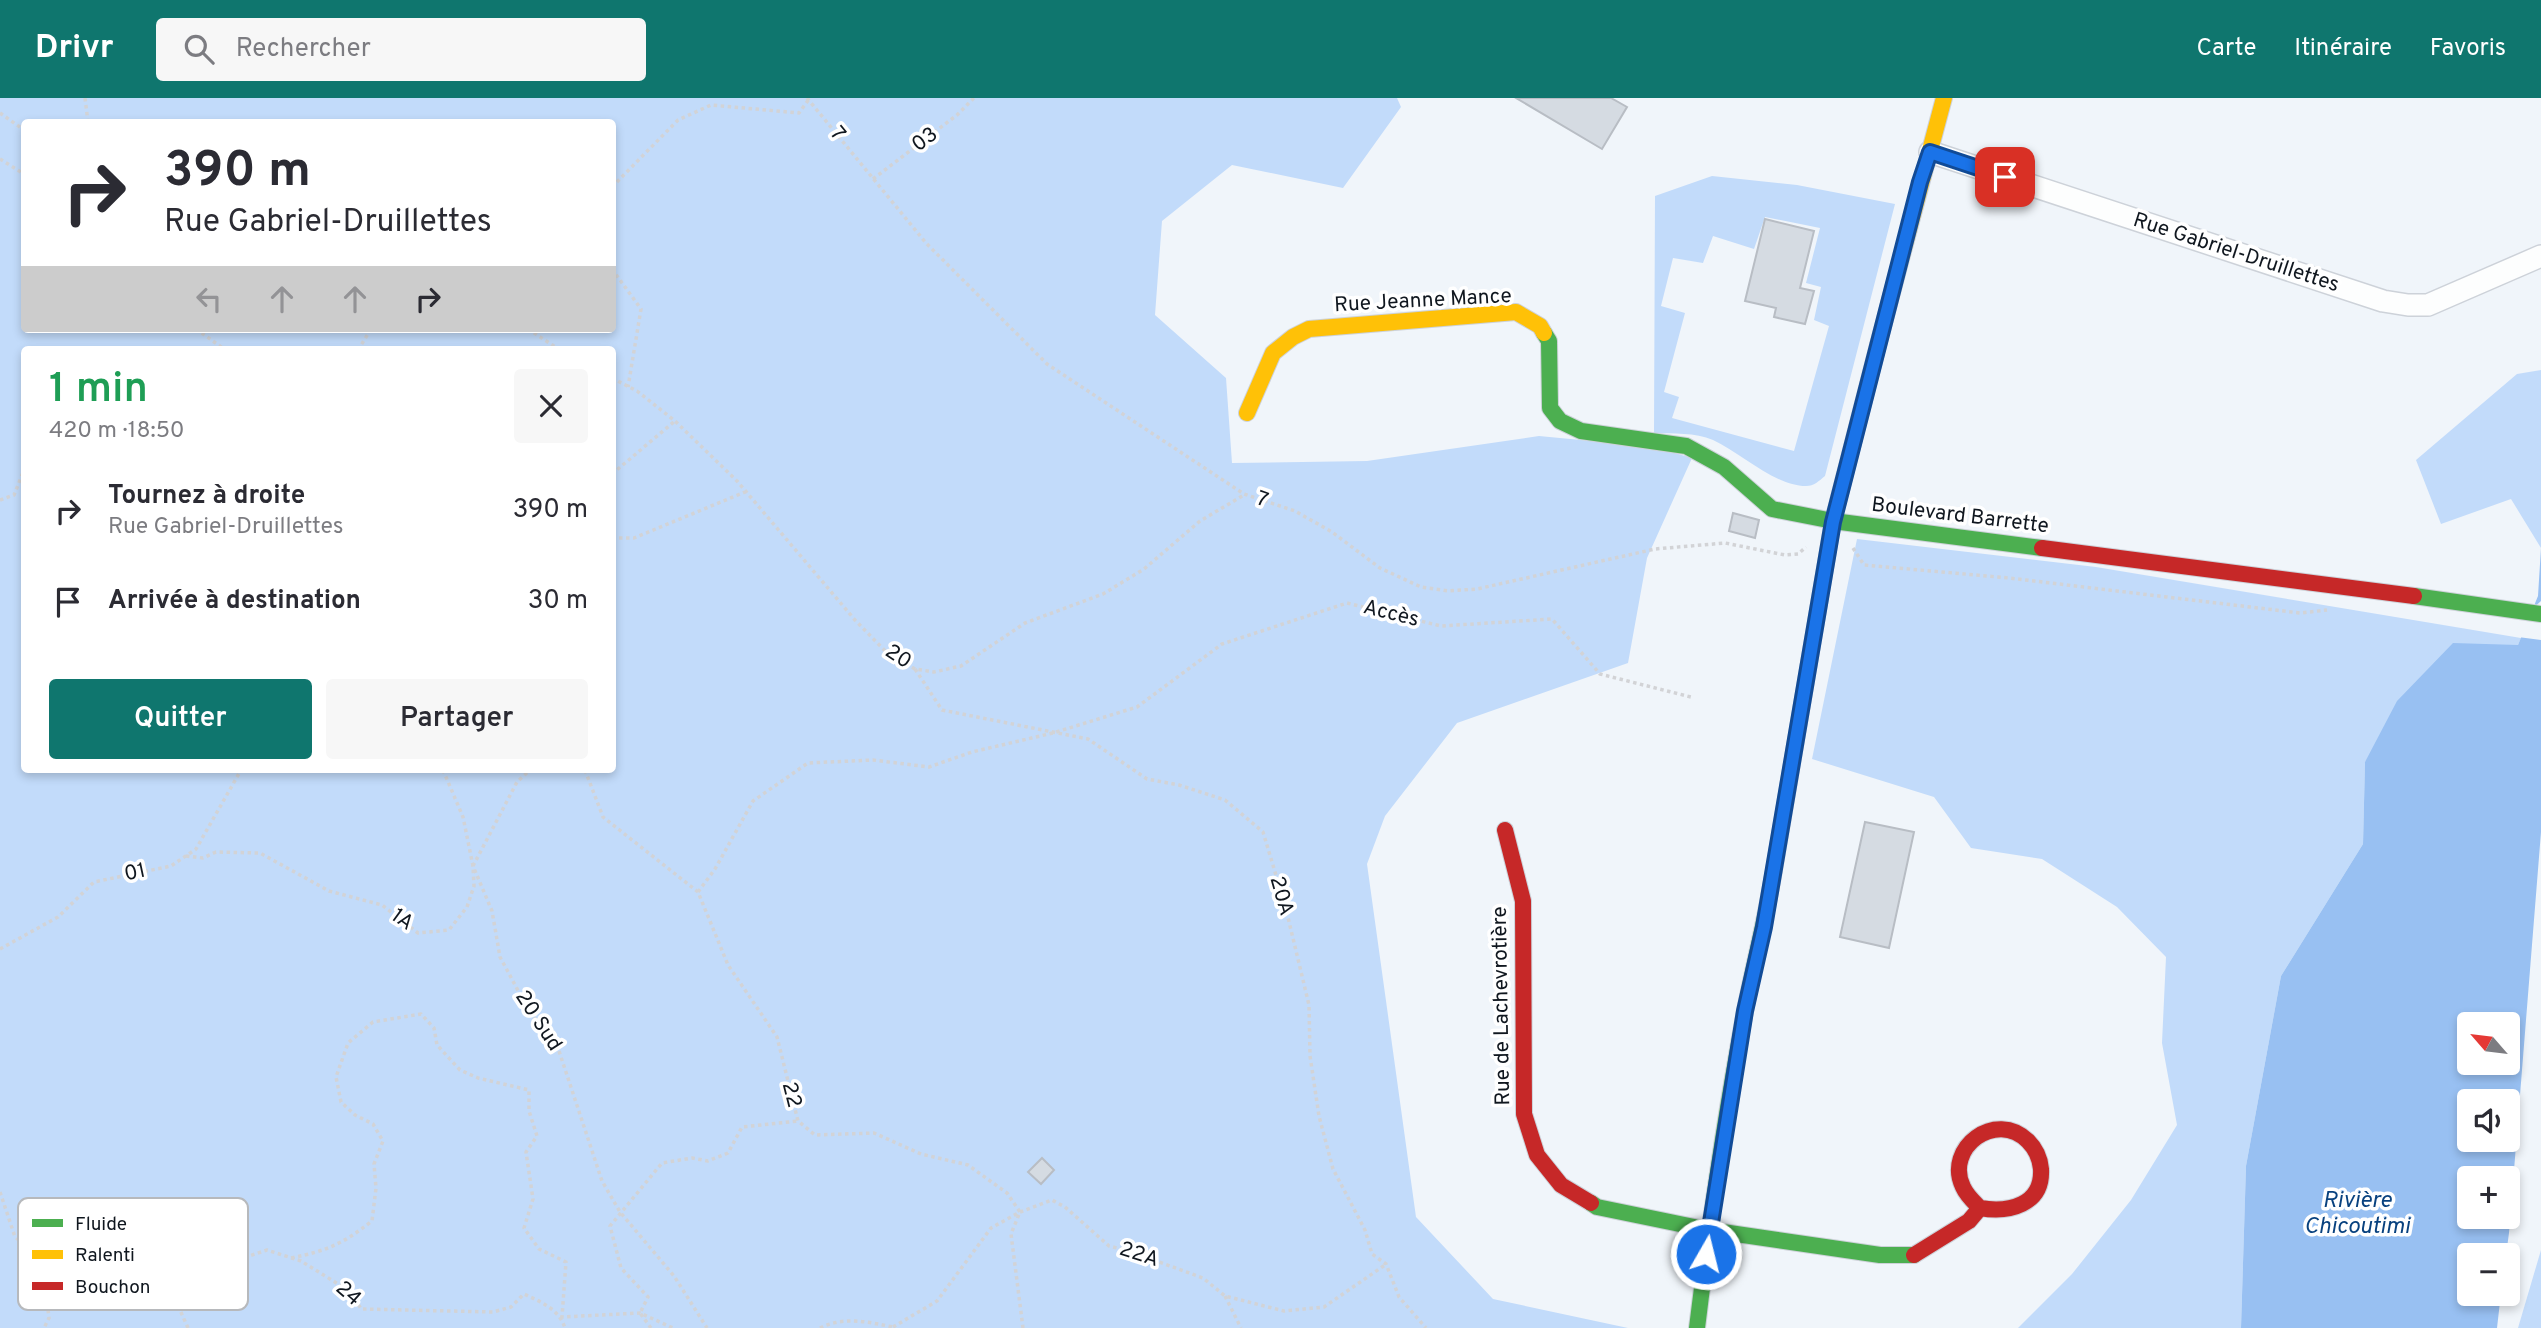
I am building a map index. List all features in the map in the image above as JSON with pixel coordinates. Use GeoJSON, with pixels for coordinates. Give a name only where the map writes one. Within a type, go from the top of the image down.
{"type":"FeatureCollection","features":[{"type":"Feature","properties":{"kind":"street"},"geometry":{"type":"LineString","coordinates":[[1697,1328],[1709,1230],[1745,1011],[1764,927],[1833,522],[1944,98]]}},
{"type":"Feature","properties":{"kind":"street","name":"Rue Gabriel-Druillettes"},"geometry":{"type":"LineString","coordinates":[[1930,152],[2383,301],[2428,305],[2541,256]]}},
{"type":"Feature","properties":{"kind":"street","name":"Rue Jeanne Mance"},"geometry":{"type":"LineString","coordinates":[[1247,413],[1273,354],[1293,337],[1309,329],[1516,312],[1540,326],[1549,341],[1550,408],[1560,421],[1581,431],[1686,446],[1724,467],[1772,509],[1833,522]]}},
{"type":"Feature","properties":{"kind":"street","name":"Boulevard Barrette"},"geometry":{"type":"LineString","coordinates":[[1833,522],[2541,614]]}},
{"type":"Feature","properties":{"kind":"street","name":"Rue de Lachevrotière"},"geometry":{"type":"LineString","coordinates":[[1505,830],[1523,901],[1524,1114],[1537,1155],[1561,1185],[1597,1207],[1709,1230],[1880,1255],[1917,1255],[1969,1221],[1980,1208]]}},
{"type":"Feature","properties":{"kind":"street"},"geometry":{"type":"LineString","coordinates":[[2004,1129],[2019,1133],[2032,1144],[2041,1160],[2042,1174],[2037,1189],[2027,1202],[2013,1210],[1997,1212],[1980,1208],[1969,1197],[1961,1183],[1959,1167],[1964,1152],[1973,1139],[1988,1130],[2004,1129]]}},
{"type":"Feature","properties":{"kind":"path"},"geometry":{"type":"LineString","coordinates":[[85,98],[88,119]]}},
{"type":"Feature","properties":{"kind":"path","name":"03"},"geometry":{"type":"LineString","coordinates":[[873,179],[957,115],[975,98]]}},
{"type":"Feature","properties":{"kind":"path"},"geometry":{"type":"LineString","coordinates":[[616,183],[678,120],[711,105],[799,113],[809,99]]}},
{"type":"Feature","properties":{"kind":"path","name":"7"},"geometry":{"type":"LineString","coordinates":[[809,99],[926,243],[1047,364],[1244,494],[1295,511],[1332,532],[1380,568],[1421,587],[1448,591],[1477,589],[1655,549],[1725,543],[1785,555],[1798,554],[1807,546]]}},
{"type":"Feature","properties":{"kind":"path"},"geometry":{"type":"LineString","coordinates":[[0,113],[21,128]]}},
{"type":"Feature","properties":{"kind":"path"},"geometry":{"type":"LineString","coordinates":[[0,159],[21,172]]}},
{"type":"Feature","properties":{"kind":"path"},"geometry":{"type":"LineString","coordinates":[[616,275],[641,309],[628,387]]}},
{"type":"Feature","properties":{"kind":"path"},"geometry":{"type":"LineString","coordinates":[[202,333],[220,346]]}},
{"type":"Feature","properties":{"kind":"path"},"geometry":{"type":"LineString","coordinates":[[534,333],[553,346]]}},
{"type":"Feature","properties":{"kind":"path","name":"20"},"geometry":{"type":"LineString","coordinates":[[616,380],[675,421],[746,492],[855,621],[888,654],[915,669],[934,672],[961,666],[1025,623],[1103,594],[1144,569],[1200,521],[1244,494]]}},
{"type":"Feature","properties":{"kind":"path"},"geometry":{"type":"LineString","coordinates":[[616,471],[675,421]]}},
{"type":"Feature","properties":{"kind":"path"},"geometry":{"type":"LineString","coordinates":[[0,500],[14,495],[21,478]]}},
{"type":"Feature","properties":{"kind":"path"},"geometry":{"type":"LineString","coordinates":[[616,538],[634,538],[746,492]]}},
{"type":"Feature","properties":{"kind":"path"},"geometry":{"type":"LineString","coordinates":[[1833,522],[1864,565],[2009,578],[2300,613],[2334,609]]}},
{"type":"Feature","properties":{"kind":"path","name":"Accès"},"geometry":{"type":"LineString","coordinates":[[1053,733],[1137,708],[1222,644],[1347,603],[1441,626],[1552,619],[1600,674],[1691,696]]}},
{"type":"Feature","properties":{"kind":"path","name":"20A"},"geometry":{"type":"LineString","coordinates":[[915,669],[942,710],[1088,739],[1147,779],[1179,785],[1225,800],[1263,832],[1285,905],[1309,1005],[1310,1056],[1320,1116],[1333,1169],[1365,1230],[1371,1254],[1386,1264],[1399,1297],[1426,1328]]}},
{"type":"Feature","properties":{"kind":"path"},"geometry":{"type":"LineString","coordinates":[[698,892],[715,869],[753,801],[808,763],[873,760],[929,767],[972,752],[1053,733]]}},
{"type":"Feature","properties":{"kind":"path","name":"01"},"geometry":{"type":"LineString","coordinates":[[0,948],[58,917],[94,882],[170,866],[196,849],[239,773]]}},
{"type":"Feature","properties":{"kind":"path","name":"20 Sud"},"geometry":{"type":"LineString","coordinates":[[444,773],[463,817],[473,866],[492,911],[500,957],[529,1011],[559,1051],[602,1181],[620,1212],[674,1276],[707,1328]]}},
{"type":"Feature","properties":{"kind":"path","name":"1A"},"geometry":{"type":"LineString","coordinates":[[186,856],[203,858],[216,852],[260,853],[329,891],[382,905],[418,933],[449,930],[467,907],[474,886],[473,866],[517,782],[527,773]]}},
{"type":"Feature","properties":{"kind":"path","name":"22"},"geometry":{"type":"LineString","coordinates":[[586,773],[603,817],[698,892],[728,965],[776,1037],[798,1121],[815,1135],[874,1133],[921,1154],[968,1165],[1007,1193],[1020,1212]]}},
{"type":"Feature","properties":{"kind":"path"},"geometry":{"type":"LineString","coordinates":[[291,1258],[325,1251],[352,1237],[372,1221],[376,1188],[374,1164],[383,1141],[373,1124],[355,1115],[341,1102],[336,1077],[348,1043],[373,1022],[421,1014],[434,1028],[438,1045],[460,1070],[478,1078],[529,1090],[529,1111],[537,1136],[526,1152],[533,1199],[524,1227],[539,1250],[566,1262],[562,1317],[565,1328]]}},
{"type":"Feature","properties":{"kind":"path"},"geometry":{"type":"LineString","coordinates":[[640,1314],[648,1297],[621,1268],[610,1226],[620,1212],[662,1163],[692,1158],[708,1161],[728,1153],[742,1127],[798,1121]]}},
{"type":"Feature","properties":{"kind":"path"},"geometry":{"type":"LineString","coordinates":[[0,1192],[18,1240]]}},
{"type":"Feature","properties":{"kind":"path","name":"22A"},"geometry":{"type":"LineString","coordinates":[[893,1327],[937,1301],[990,1228],[1020,1212],[1052,1200],[1065,1206],[1109,1246],[1203,1278],[1225,1296],[1284,1311],[1324,1307],[1386,1264]]}},
{"type":"Feature","properties":{"kind":"path"},"geometry":{"type":"LineString","coordinates":[[1020,1212],[1011,1234],[1023,1328]]}},
{"type":"Feature","properties":{"kind":"path","name":"24"},"geometry":{"type":"LineString","coordinates":[[248,1257],[267,1250],[301,1261],[351,1292],[361,1309],[493,1312],[511,1307],[524,1294],[546,1304],[562,1317]]}},
{"type":"Feature","properties":{"kind":"path"},"geometry":{"type":"LineString","coordinates":[[1225,1296],[1241,1328]]}},
{"type":"Feature","properties":{"kind":"path"},"geometry":{"type":"LineString","coordinates":[[44,1328],[49,1318],[48,1310]]}},
{"type":"Feature","properties":{"kind":"path","name":"24"},"geometry":{"type":"LineString","coordinates":[[180,1310],[188,1328]]}},
{"type":"Feature","properties":{"kind":"path"},"geometry":{"type":"LineString","coordinates":[[640,1314],[651,1328]]}},
{"type":"Feature","properties":{"kind":"path"},"geometry":{"type":"LineString","coordinates":[[562,1317],[640,1314],[673,1328]]}},
{"type":"Feature","properties":{"kind":"path"},"geometry":{"type":"LineString","coordinates":[[820,1328],[832,1322],[861,1321],[893,1327]]}},
{"type":"Feature","properties":{"kind":"shaded area"},"geometry":{"type":"Polygon","coordinates":[[[0,98],[1397,98],[1401,107],[1343,188],[1232,165],[1162,221],[1155,315],[1226,378],[1232,463],[1367,461],[1539,436],[1654,447],[1692,458],[1647,558],[1628,663],[1457,723],[1385,816],[1367,864],[1416,1217],[1493,1299],[1628,1328],[0,1328],[0,98]]]}},
{"type":"Feature","properties":{"kind":"shaded area"},"geometry":{"type":"Polygon","coordinates":[[[1712,176],[1797,185],[1895,204],[1825,476],[1816,483],[1806,486],[1782,481],[1706,437],[1654,433],[1655,196],[1712,176]],[[1765,217],[1754,249],[1713,236],[1703,263],[1673,258],[1661,306],[1685,313],[1664,392],[1679,397],[1672,418],[1794,451],[1829,326],[1814,320],[1821,287],[1806,283],[1820,228],[1765,217]]]}},
{"type":"Feature","properties":{"kind":"shaded area"},"geometry":{"type":"Polygon","coordinates":[[[2541,370],[2541,548],[2511,499],[2441,524],[2416,460],[2517,374],[2541,370]]]}},
{"type":"Feature","properties":{"kind":"shaded area"},"geometry":{"type":"Polygon","coordinates":[[[1857,539],[2096,567],[2521,638],[2518,645],[2365,762],[2363,844],[2281,976],[2246,1166],[2241,1328],[2018,1328],[2072,1274],[2131,1200],[2177,1125],[2162,1043],[2166,957],[2117,907],[2042,859],[1971,848],[1934,797],[1812,759],[1857,539]]]}},
{"type":"Feature","properties":{"kind":"shaded area"},"geometry":{"type":"Polygon","coordinates":[[[2541,1250],[2541,1328],[2518,1328],[2541,1250]]]}},
{"type":"Feature","properties":{"kind":"water","name":"Rivière Chicoutimi"},"geometry":{"type":"Polygon","coordinates":[[[2541,548],[2541,832],[2520,1095],[2520,1089],[2457,1089],[2457,1152],[2515,1152],[2514,1166],[2457,1166],[2457,1229],[2509,1229],[2508,1243],[2457,1243],[2457,1306],[2500,1306],[2497,1328],[2241,1328],[2246,1166],[2281,976],[2363,844],[2365,762],[2397,701],[2453,643],[2518,645],[2538,596],[2541,548]]]}},
{"type":"Feature","properties":{"kind":"pier"},"geometry":{"type":"Polygon","coordinates":[[[2541,601],[2541,640],[2518,637],[2530,611],[2541,601]]]}},
{"type":"Feature","properties":{"kind":"building"},"geometry":{"type":"Polygon","coordinates":[[[1516,98],[1611,98],[1627,107],[1602,149],[1516,98]]]}},
{"type":"Feature","properties":{"kind":"building"},"geometry":{"type":"Polygon","coordinates":[[[1765,219],[1814,231],[1800,288],[1814,291],[1805,324],[1774,317],[1776,308],[1745,301],[1765,219]]]}},
{"type":"Feature","properties":{"kind":"building"},"geometry":{"type":"Polygon","coordinates":[[[1733,513],[1759,520],[1755,538],[1729,531],[1733,513]]]}},
{"type":"Feature","properties":{"kind":"building"},"geometry":{"type":"Polygon","coordinates":[[[1865,822],[1914,832],[1889,948],[1840,937],[1865,822]]]}},
{"type":"Feature","properties":{"kind":"building"},"geometry":{"type":"Polygon","coordinates":[[[1042,1158],[1054,1170],[1041,1184],[1028,1172],[1042,1158]]]}},
{"type":"Feature","properties":{"kind":"traffic: fast"},"geometry":{"type":"LineString","coordinates":[[1544,333],[1549,341],[1550,408],[1560,421],[1581,431],[1686,446],[1724,467],[1772,509],[1833,521],[2042,548]]}},
{"type":"Feature","properties":{"kind":"traffic: fast"},"geometry":{"type":"LineString","coordinates":[[2414,596],[2541,614]]}},
{"type":"Feature","properties":{"kind":"traffic: fast"},"geometry":{"type":"LineString","coordinates":[[1697,1328],[1731,1090],[1774,870]]}},
{"type":"Feature","properties":{"kind":"traffic: fast"},"geometry":{"type":"LineString","coordinates":[[1591,1203],[1597,1207],[1709,1230],[1880,1255],[1914,1255]]}},
{"type":"Feature","properties":{"kind":"traffic: slow"},"geometry":{"type":"LineString","coordinates":[[1878,345],[1944,98]]}},
{"type":"Feature","properties":{"kind":"traffic: slow"},"geometry":{"type":"LineString","coordinates":[[1247,413],[1273,353],[1293,337],[1309,329],[1516,312],[1540,326],[1544,333]]}},
{"type":"Feature","properties":{"kind":"traffic: jam"},"geometry":{"type":"LineString","coordinates":[[1774,870],[1833,521],[1878,345]]}},
{"type":"Feature","properties":{"kind":"traffic: jam"},"geometry":{"type":"LineString","coordinates":[[2042,548],[2414,596]]}},
{"type":"Feature","properties":{"kind":"traffic: jam"},"geometry":{"type":"LineString","coordinates":[[1505,830],[1523,901],[1524,1114],[1537,1155],[1561,1185],[1591,1203]]}},
{"type":"Feature","properties":{"kind":"traffic: jam"},"geometry":{"type":"LineString","coordinates":[[1914,1255],[1969,1221],[1980,1208],[2013,1207],[2022,1204],[2036,1191],[2041,1169],[2037,1154],[2031,1144],[2015,1132],[2002,1129],[1988,1131],[1976,1137],[1961,1159],[1959,1173],[1963,1187],[1980,1208]]}},
{"type":"Feature","properties":{"kind":"route"},"geometry":{"type":"LineString","coordinates":[[1706,1254],[1745,1011],[1764,927],[1833,522],[1920,182],[1930,152],[2005,177]]}}]}
